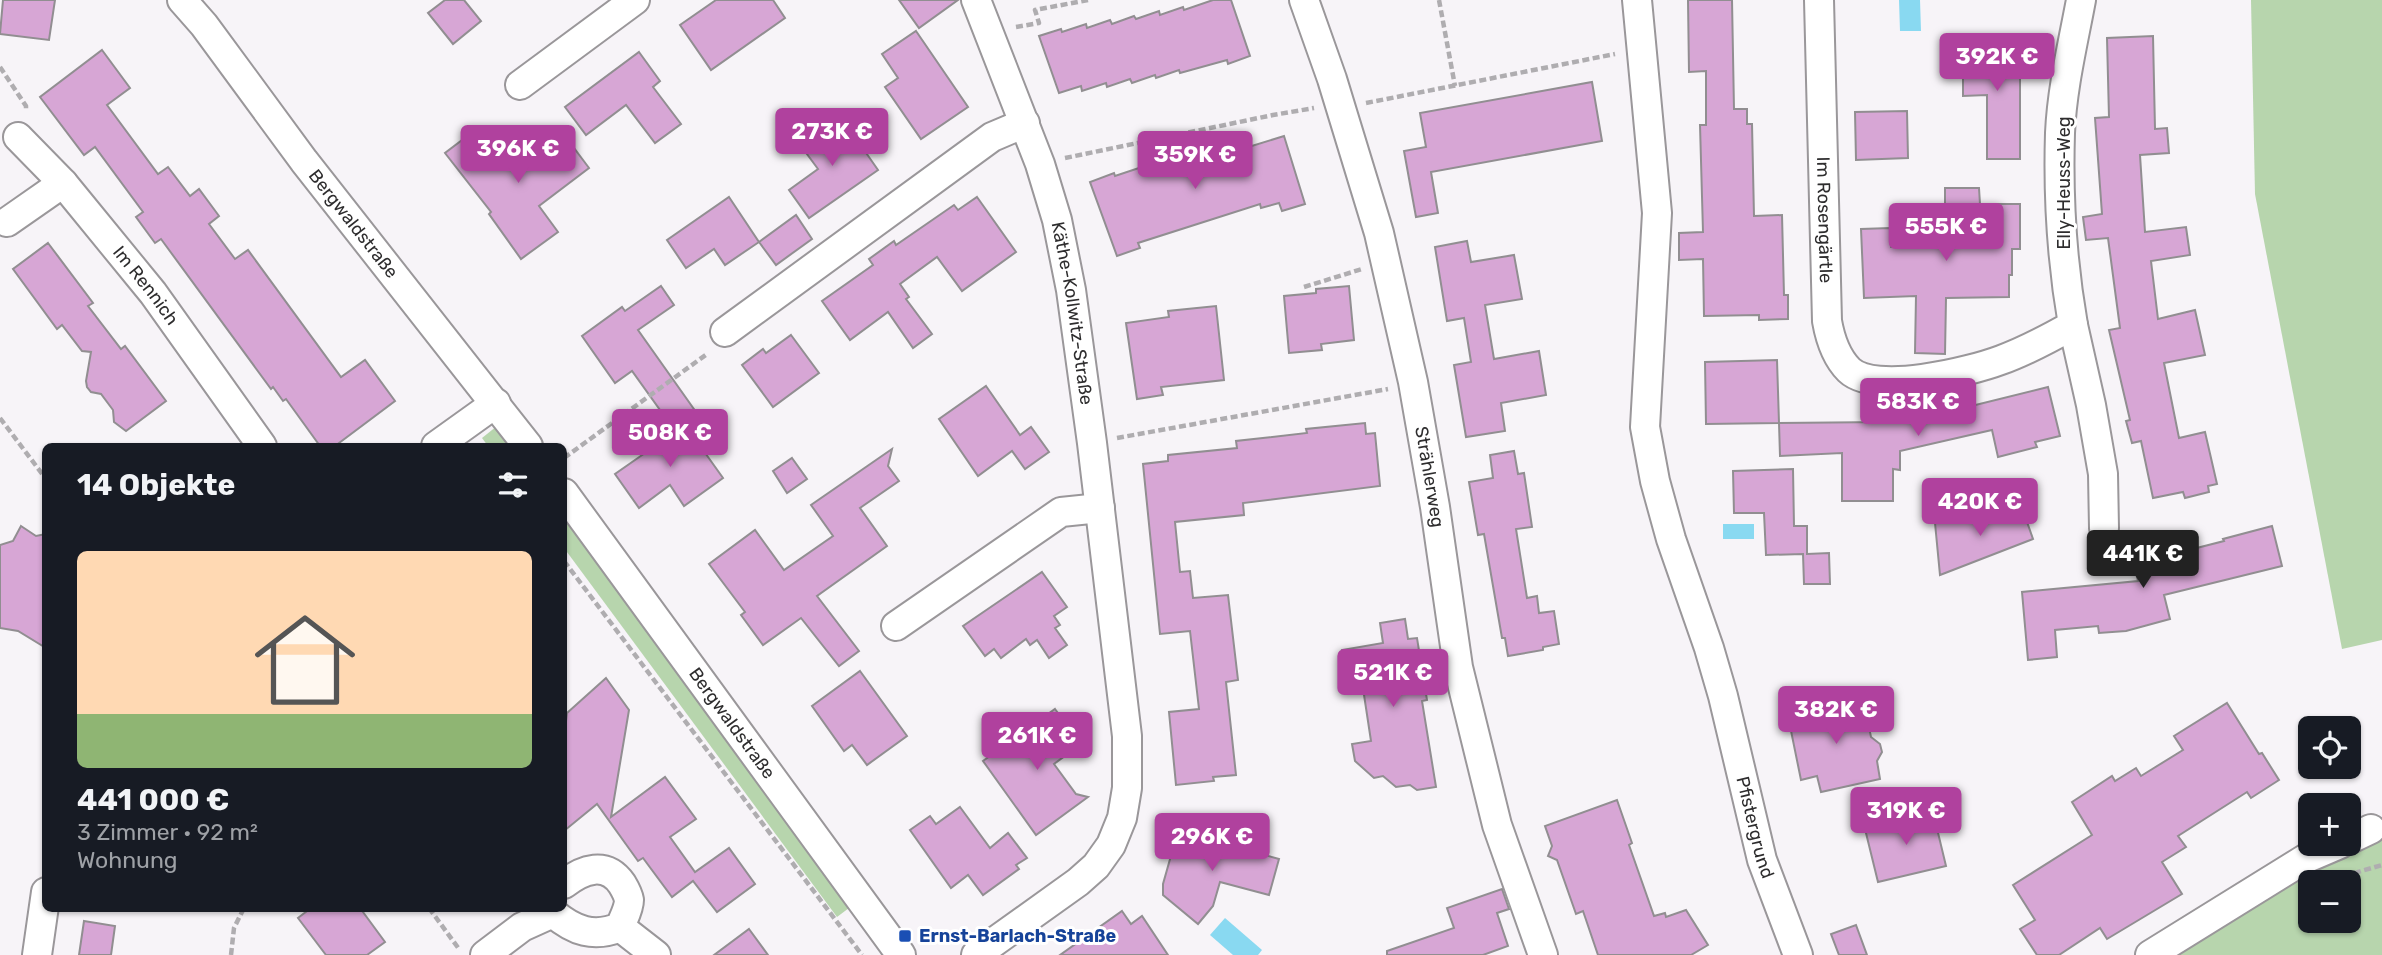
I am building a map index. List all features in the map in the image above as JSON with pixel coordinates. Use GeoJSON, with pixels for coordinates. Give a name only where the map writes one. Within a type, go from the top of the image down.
{"type":"FeatureCollection","features":[{"type":"Feature","properties":{"kind":"street","name":"Bergwaldstraße"},"geometry":{"type":"LineString","coordinates":[[181,0],[204,25],[313,171],[526,443]]}},
{"type":"Feature","properties":{"kind":"street"},"geometry":{"type":"LineString","coordinates":[[520,85],[635,0]]}},
{"type":"Feature","properties":{"kind":"street","name":"Käthe-Kollwitz-Straße"},"geometry":{"type":"LineString","coordinates":[[976,0],[1040,163],[1071,289],[1128,736],[1127,788],[1122,818],[1111,845],[1096,866],[1078,882],[976,955]]}},
{"type":"Feature","properties":{"kind":"street","name":"Strählerweg"},"geometry":{"type":"LineString","coordinates":[[1304,0],[1341,108],[1379,233],[1413,382],[1429,469],[1458,667],[1497,825],[1543,955]]}},
{"type":"Feature","properties":{"kind":"street","name":"Pfistergrund"},"geometry":{"type":"LineString","coordinates":[[1637,0],[1657,213],[1645,427],[1655,481],[1671,539],[1723,696],[1762,860],[1798,955]]}},
{"type":"Feature","properties":{"kind":"street","name":"Im Rosengärtle"},"geometry":{"type":"LineString","coordinates":[[1819,0],[1827,321],[1830,339],[1849,370],[1859,376],[1889,382],[1913,381],[1956,373],[1999,361],[2073,325]]}},
{"type":"Feature","properties":{"kind":"street","name":"Elly-Heuss-Weg"},"geometry":{"type":"LineString","coordinates":[[2081,0],[2060,130],[2062,227],[2073,325],[2103,474],[2104,528]]}},
{"type":"Feature","properties":{"kind":"street"},"geometry":{"type":"LineString","coordinates":[[725,332],[992,136],[1025,123]]}},
{"type":"Feature","properties":{"kind":"street","name":"Im Rennich"},"geometry":{"type":"LineString","coordinates":[[18,136],[63,183],[153,293],[260,443]]}},
{"type":"Feature","properties":{"kind":"street"},"geometry":{"type":"LineString","coordinates":[[7,222],[63,183]]}},
{"type":"Feature","properties":{"kind":"street"},"geometry":{"type":"LineString","coordinates":[[440,443],[496,403]]}},
{"type":"Feature","properties":{"kind":"street","name":"Bergwaldstraße"},"geometry":{"type":"LineString","coordinates":[[567,498],[901,955]]}},
{"type":"Feature","properties":{"kind":"street"},"geometry":{"type":"LineString","coordinates":[[896,626],[1061,512],[1100,508]]}},
{"type":"Feature","properties":{"kind":"street"},"geometry":{"type":"LineString","coordinates":[[2150,955],[2312,856]]}},
{"type":"Feature","properties":{"kind":"street"},"geometry":{"type":"LineString","coordinates":[[567,882],[589,869],[602,869],[617,876],[629,901],[620,927]]}},
{"type":"Feature","properties":{"kind":"street"},"geometry":{"type":"LineString","coordinates":[[37,955],[43,912]]}},
{"type":"Feature","properties":{"kind":"street"},"geometry":{"type":"LineString","coordinates":[[485,955],[522,927],[550,912]]}},
{"type":"Feature","properties":{"kind":"street"},"geometry":{"type":"LineString","coordinates":[[556,912],[564,922],[587,932],[598,934],[620,927]]}},
{"type":"Feature","properties":{"kind":"street"},"geometry":{"type":"LineString","coordinates":[[620,927],[656,955]]}},
{"type":"Feature","properties":{"kind":"path"},"geometry":{"type":"LineString","coordinates":[[988,32],[1039,23],[1035,10],[1088,0]]}},
{"type":"Feature","properties":{"kind":"path"},"geometry":{"type":"LineString","coordinates":[[1439,0],[1455,86]]}},
{"type":"Feature","properties":{"kind":"path"},"geometry":{"type":"LineString","coordinates":[[1341,108],[1641,48]]}},
{"type":"Feature","properties":{"kind":"path"},"geometry":{"type":"LineString","coordinates":[[0,67],[26,106],[27,120],[18,136]]}},
{"type":"Feature","properties":{"kind":"path"},"geometry":{"type":"LineString","coordinates":[[1040,163],[1309,109]]}},
{"type":"Feature","properties":{"kind":"path"},"geometry":{"type":"LineString","coordinates":[[1304,286],[1386,262]]}},
{"type":"Feature","properties":{"kind":"path"},"geometry":{"type":"LineString","coordinates":[[567,456],[704,358],[725,332]]}},
{"type":"Feature","properties":{"kind":"path"},"geometry":{"type":"LineString","coordinates":[[1092,443],[1392,388]]}},
{"type":"Feature","properties":{"kind":"path"},"geometry":{"type":"LineString","coordinates":[[0,418],[42,474]]}},
{"type":"Feature","properties":{"kind":"path"},"geometry":{"type":"LineString","coordinates":[[567,565],[862,955]]}},
{"type":"Feature","properties":{"kind":"path"},"geometry":{"type":"LineString","coordinates":[[231,955],[234,928],[242,912]]}},
{"type":"Feature","properties":{"kind":"path"},"geometry":{"type":"LineString","coordinates":[[432,912],[464,955]]}},
{"type":"Feature","properties":{"kind":"green space"},"geometry":{"type":"Polygon","coordinates":[[[2251,0],[2382,0],[2382,640],[2342,649],[2255,194],[2251,0]]]}},
{"type":"Feature","properties":{"kind":"green space"},"geometry":{"type":"Polygon","coordinates":[[[497,426],[510,443],[486,443],[482,438],[497,426]]]}},
{"type":"Feature","properties":{"kind":"green space"},"geometry":{"type":"Polygon","coordinates":[[[567,521],[849,908],[837,917],[567,552],[567,521]]]}},
{"type":"Feature","properties":{"kind":"green space"},"geometry":{"type":"Polygon","coordinates":[[[2382,835],[2382,955],[2177,955],[2298,881],[2298,933],[2361,933],[2361,870],[2316,870],[2339,856],[2361,856],[2361,845],[2382,835]]]}},
{"type":"Feature","properties":{"kind":"water"},"geometry":{"type":"Polygon","coordinates":[[[1899,0],[1920,0],[1921,31],[1900,31],[1899,0]]]}},
{"type":"Feature","properties":{"kind":"water"},"geometry":{"type":"Polygon","coordinates":[[[1723,524],[1754,524],[1754,539],[1723,539],[1723,524]]]}},
{"type":"Feature","properties":{"kind":"water"},"geometry":{"type":"Polygon","coordinates":[[[1225,918],[1262,950],[1258,955],[1233,955],[1210,935],[1225,918]]]}},
{"type":"Feature","properties":{"kind":"building"},"geometry":{"type":"Polygon","coordinates":[[[3,0],[55,0],[49,40],[0,34],[3,0]]]}},
{"type":"Feature","properties":{"kind":"building"},"geometry":{"type":"Polygon","coordinates":[[[445,0],[464,0],[481,21],[453,44],[428,13],[445,0]]]}},
{"type":"Feature","properties":{"kind":"building"},"geometry":{"type":"Polygon","coordinates":[[[716,0],[773,0],[785,18],[711,70],[680,25],[716,0]]]}},
{"type":"Feature","properties":{"kind":"building"},"geometry":{"type":"Polygon","coordinates":[[[899,0],[958,0],[919,28],[899,0]]]}},
{"type":"Feature","properties":{"kind":"building"},"geometry":{"type":"Polygon","coordinates":[[[1213,0],[1231,0],[1250,56],[1228,64],[1227,60],[1180,73],[1179,70],[1156,78],[1155,75],[1132,83],[1130,79],[1107,87],[1106,83],[1082,91],[1081,86],[1059,93],[1039,36],[1086,24],[1087,28],[1110,20],[1112,24],[1134,16],[1136,19],[1159,11],[1160,15],[1213,0]]]}},
{"type":"Feature","properties":{"kind":"building"},"geometry":{"type":"Polygon","coordinates":[[[1688,0],[1732,0],[1734,109],[1747,109],[1747,124],[1752,124],[1754,216],[1782,215],[1784,295],[1788,295],[1788,319],[1759,320],[1759,315],[1704,316],[1703,259],[1679,260],[1679,233],[1703,232],[1700,125],[1706,125],[1706,71],[1689,72],[1688,0]]]}},
{"type":"Feature","properties":{"kind":"building"},"geometry":{"type":"Polygon","coordinates":[[[916,31],[968,107],[921,139],[885,87],[898,78],[882,54],[916,31]]]}},
{"type":"Feature","properties":{"kind":"building"},"geometry":{"type":"Polygon","coordinates":[[[2153,36],[2155,129],[2167,128],[2169,153],[2140,155],[2145,232],[2186,227],[2190,255],[2151,261],[2158,319],[2195,310],[2205,355],[2164,363],[2179,438],[2205,432],[2217,484],[2208,486],[2209,492],[2185,498],[2183,492],[2153,498],[2141,441],[2132,443],[2126,421],[2130,420],[2109,330],[2120,328],[2108,238],[2086,240],[2083,217],[2102,214],[2095,118],[2109,117],[2107,38],[2153,36]]]}},
{"type":"Feature","properties":{"kind":"building"},"geometry":{"type":"Polygon","coordinates":[[[2020,43],[2020,159],[1987,159],[1987,95],[1963,96],[1963,44],[2020,43]]]}},
{"type":"Feature","properties":{"kind":"building"},"geometry":{"type":"Polygon","coordinates":[[[102,50],[130,88],[107,105],[158,174],[168,167],[190,196],[199,189],[219,216],[209,224],[235,259],[248,250],[341,377],[365,360],[395,401],[339,443],[318,443],[286,399],[283,401],[273,387],[271,389],[161,239],[155,243],[136,217],[143,212],[95,147],[84,155],[40,97],[102,50]]]}},
{"type":"Feature","properties":{"kind":"building"},"geometry":{"type":"Polygon","coordinates":[[[639,52],[660,81],[653,87],[681,124],[655,143],[626,105],[586,135],[565,107],[639,52]]]}},
{"type":"Feature","properties":{"kind":"building"},"geometry":{"type":"Polygon","coordinates":[[[1592,82],[1602,141],[1431,172],[1438,213],[1416,217],[1404,151],[1426,147],[1420,113],[1592,82]]]}},
{"type":"Feature","properties":{"kind":"building"},"geometry":{"type":"Polygon","coordinates":[[[1907,111],[1908,158],[1856,160],[1855,112],[1907,111]]]}},
{"type":"Feature","properties":{"kind":"building"},"geometry":{"type":"Polygon","coordinates":[[[841,117],[878,170],[809,218],[789,190],[818,169],[801,146],[841,117]]]}},
{"type":"Feature","properties":{"kind":"building"},"geometry":{"type":"Polygon","coordinates":[[[478,128],[502,160],[506,157],[514,168],[562,132],[589,168],[539,206],[558,232],[521,259],[489,214],[491,212],[445,153],[478,128]]]}},
{"type":"Feature","properties":{"kind":"building"},"geometry":{"type":"Polygon","coordinates":[[[1284,136],[1305,204],[1282,211],[1279,203],[1261,208],[1260,204],[1138,243],[1140,248],[1117,256],[1090,182],[1196,149],[1200,156],[1240,143],[1242,149],[1284,136]]]}},
{"type":"Feature","properties":{"kind":"building"},"geometry":{"type":"Polygon","coordinates":[[[1945,188],[1979,188],[1980,204],[2020,204],[2020,249],[2012,249],[2009,297],[1946,298],[1945,354],[1915,353],[1916,296],[1864,298],[1861,229],[1890,228],[1891,247],[1945,245],[1945,188]]]}},
{"type":"Feature","properties":{"kind":"building"},"geometry":{"type":"Polygon","coordinates":[[[729,197],[759,242],[725,265],[714,249],[686,268],[667,240],[729,197]]]}},
{"type":"Feature","properties":{"kind":"building"},"geometry":{"type":"Polygon","coordinates":[[[977,197],[1016,252],[962,291],[937,257],[900,284],[909,297],[906,299],[932,334],[913,348],[888,312],[850,340],[822,301],[873,265],[869,259],[894,241],[896,245],[954,205],[958,210],[977,197]]]}},
{"type":"Feature","properties":{"kind":"building"},"geometry":{"type":"Polygon","coordinates":[[[796,215],[812,239],[776,265],[759,242],[796,215]]]}},
{"type":"Feature","properties":{"kind":"building"},"geometry":{"type":"Polygon","coordinates":[[[1467,241],[1471,262],[1514,255],[1522,299],[1485,305],[1494,359],[1539,351],[1546,395],[1501,403],[1505,431],[1466,437],[1454,365],[1471,362],[1464,318],[1447,321],[1435,247],[1467,241]]]}},
{"type":"Feature","properties":{"kind":"building"},"geometry":{"type":"Polygon","coordinates":[[[48,243],[93,303],[88,306],[121,349],[125,346],[166,401],[126,431],[114,422],[113,410],[101,394],[91,392],[87,387],[91,352],[82,351],[62,325],[57,329],[13,269],[48,243]]]}},
{"type":"Feature","properties":{"kind":"building"},"geometry":{"type":"Polygon","coordinates":[[[661,286],[674,305],[638,330],[696,412],[673,428],[632,371],[615,383],[582,336],[622,307],[625,311],[661,286]]]}},
{"type":"Feature","properties":{"kind":"building"},"geometry":{"type":"Polygon","coordinates":[[[1349,286],[1354,340],[1321,344],[1322,350],[1289,353],[1284,296],[1349,286]]]}},
{"type":"Feature","properties":{"kind":"building"},"geometry":{"type":"Polygon","coordinates":[[[1216,306],[1224,380],[1161,387],[1163,395],[1137,399],[1126,323],[1169,317],[1168,311],[1216,306]]]}},
{"type":"Feature","properties":{"kind":"building"},"geometry":{"type":"Polygon","coordinates":[[[791,335],[819,373],[773,407],[742,365],[763,349],[766,353],[791,335]]]}},
{"type":"Feature","properties":{"kind":"building"},"geometry":{"type":"Polygon","coordinates":[[[1777,360],[1779,423],[1706,424],[1705,362],[1777,360]]]}},
{"type":"Feature","properties":{"kind":"building"},"geometry":{"type":"Polygon","coordinates":[[[986,386],[1020,435],[1031,427],[1049,452],[1025,469],[1012,451],[978,476],[939,419],[986,386]]]}},
{"type":"Feature","properties":{"kind":"building"},"geometry":{"type":"Polygon","coordinates":[[[2048,387],[2060,436],[2035,442],[2037,447],[1998,457],[1992,430],[1900,451],[1900,470],[1893,469],[1893,501],[1842,501],[1842,453],[1780,456],[1779,423],[1885,422],[1884,410],[1937,406],[1939,414],[2048,387]]]}},
{"type":"Feature","properties":{"kind":"building"},"geometry":{"type":"Polygon","coordinates":[[[683,422],[723,478],[684,506],[670,485],[639,508],[615,474],[683,422]]]}},
{"type":"Feature","properties":{"kind":"building"},"geometry":{"type":"Polygon","coordinates":[[[1365,423],[1366,434],[1375,433],[1380,486],[1243,503],[1244,515],[1175,522],[1180,572],[1190,571],[1193,598],[1228,595],[1238,680],[1226,682],[1236,775],[1213,777],[1214,781],[1176,785],[1169,712],[1199,709],[1190,631],[1160,634],[1143,464],[1168,461],[1168,455],[1237,448],[1236,441],[1307,433],[1306,429],[1365,423]]]}},
{"type":"Feature","properties":{"kind":"building"},"geometry":{"type":"Polygon","coordinates":[[[892,449],[888,466],[899,481],[860,508],[887,546],[817,596],[859,651],[839,666],[801,618],[763,645],[741,615],[745,612],[709,564],[755,530],[784,570],[833,536],[811,505],[892,449]]]}},
{"type":"Feature","properties":{"kind":"building"},"geometry":{"type":"Polygon","coordinates":[[[1514,451],[1518,474],[1524,473],[1532,527],[1516,529],[1527,598],[1537,596],[1539,613],[1554,611],[1559,644],[1543,647],[1543,650],[1508,656],[1505,638],[1502,638],[1484,534],[1478,535],[1469,482],[1493,478],[1490,455],[1514,451]]]}},
{"type":"Feature","properties":{"kind":"building"},"geometry":{"type":"Polygon","coordinates":[[[792,458],[807,479],[787,493],[773,471],[792,458]]]}},
{"type":"Feature","properties":{"kind":"building"},"geometry":{"type":"Polygon","coordinates":[[[1793,469],[1794,526],[1807,526],[1807,554],[1829,553],[1830,584],[1804,584],[1803,554],[1766,555],[1764,513],[1734,513],[1733,471],[1793,469]]]}},
{"type":"Feature","properties":{"kind":"building"},"geometry":{"type":"Polygon","coordinates":[[[2021,505],[2033,539],[1940,575],[1935,523],[1977,520],[2021,505]]]}},
{"type":"Feature","properties":{"kind":"building"},"geometry":{"type":"Polygon","coordinates":[[[21,526],[36,536],[42,535],[42,646],[18,631],[0,628],[0,545],[13,541],[21,526]]]}},
{"type":"Feature","properties":{"kind":"building"},"geometry":{"type":"Polygon","coordinates":[[[2272,526],[2282,566],[2164,595],[2170,619],[2126,631],[2099,633],[2098,626],[2055,630],[2057,657],[2028,660],[2022,592],[2138,581],[2134,564],[2272,526]]]}},
{"type":"Feature","properties":{"kind":"building"},"geometry":{"type":"Polygon","coordinates":[[[1042,572],[1067,607],[1054,616],[1060,625],[1055,628],[1067,645],[1049,658],[1037,640],[1030,645],[1026,639],[1001,658],[994,649],[985,656],[963,626],[1042,572]]]}},
{"type":"Feature","properties":{"kind":"building"},"geometry":{"type":"Polygon","coordinates":[[[1405,619],[1408,639],[1417,638],[1427,700],[1422,701],[1436,787],[1417,790],[1410,785],[1396,787],[1383,776],[1374,778],[1355,761],[1352,744],[1371,741],[1361,675],[1347,677],[1342,650],[1383,643],[1380,623],[1405,619]]]}},
{"type":"Feature","properties":{"kind":"building"},"geometry":{"type":"Polygon","coordinates":[[[860,671],[907,736],[867,765],[852,745],[844,751],[812,706],[860,671]]]}},
{"type":"Feature","properties":{"kind":"building"},"geometry":{"type":"Polygon","coordinates":[[[606,678],[629,710],[611,817],[665,777],[696,819],[670,837],[695,872],[729,848],[755,884],[717,912],[693,881],[672,897],[643,858],[638,861],[597,804],[567,829],[567,713],[606,678]]]}},
{"type":"Feature","properties":{"kind":"building"},"geometry":{"type":"Polygon","coordinates":[[[1863,699],[1871,737],[1880,744],[1882,752],[1877,761],[1880,779],[1821,792],[1817,776],[1801,780],[1788,716],[1863,699]]]}},
{"type":"Feature","properties":{"kind":"building"},"geometry":{"type":"Polygon","coordinates":[[[2227,703],[2279,780],[2251,798],[2247,792],[2178,836],[2186,847],[2162,862],[2182,894],[2107,939],[2100,928],[2059,955],[2037,955],[2020,929],[2035,920],[2013,885],[2092,835],[2072,802],[2112,776],[2115,781],[2136,768],[2141,776],[2183,750],[2174,736],[2227,703]]]}},
{"type":"Feature","properties":{"kind":"building"},"geometry":{"type":"Polygon","coordinates":[[[1055,709],[1081,744],[1054,764],[1076,794],[1088,797],[1036,835],[983,761],[1055,709]]]}},
{"type":"Feature","properties":{"kind":"building"},"geometry":{"type":"Polygon","coordinates":[[[1617,800],[1632,843],[1629,845],[1654,916],[1665,913],[1666,917],[1686,910],[1708,945],[1691,955],[1598,955],[1583,911],[1576,914],[1557,860],[1548,856],[1552,846],[1545,826],[1617,800]]]}},
{"type":"Feature","properties":{"kind":"building"},"geometry":{"type":"Polygon","coordinates":[[[960,807],[990,848],[1008,833],[1027,858],[1016,865],[1019,869],[983,895],[968,875],[951,888],[910,830],[930,816],[936,824],[960,807]]]}},
{"type":"Feature","properties":{"kind":"building"},"geometry":{"type":"Polygon","coordinates":[[[1933,812],[1946,866],[1878,882],[1865,829],[1933,812]]]}},
{"type":"Feature","properties":{"kind":"building"},"geometry":{"type":"Polygon","coordinates":[[[1178,831],[1279,859],[1269,895],[1220,882],[1213,906],[1198,924],[1163,895],[1163,884],[1178,831]]]}},
{"type":"Feature","properties":{"kind":"building"},"geometry":{"type":"Polygon","coordinates":[[[1502,889],[1509,909],[1497,913],[1508,946],[1483,955],[1387,955],[1387,951],[1454,928],[1447,908],[1502,889]]]}},
{"type":"Feature","properties":{"kind":"building"},"geometry":{"type":"Polygon","coordinates":[[[1122,911],[1131,924],[1142,916],[1168,955],[1060,955],[1122,911]]]}},
{"type":"Feature","properties":{"kind":"building"},"geometry":{"type":"Polygon","coordinates":[[[306,912],[363,912],[385,942],[367,955],[326,955],[298,918],[306,912]]]}},
{"type":"Feature","properties":{"kind":"building"},"geometry":{"type":"Polygon","coordinates":[[[84,921],[115,926],[111,955],[79,955],[84,921]]]}},
{"type":"Feature","properties":{"kind":"building"},"geometry":{"type":"Polygon","coordinates":[[[1856,925],[1867,955],[1839,955],[1831,934],[1856,925]]]}},
{"type":"Feature","properties":{"kind":"building"},"geometry":{"type":"Polygon","coordinates":[[[749,929],[768,955],[714,955],[749,929]]]}},
{"type":"Feature","properties":{"kind":"place","name":"Ernst-Barlach-Straße"},"geometry":{"type":"Point","coordinates":[905,936]}}]}
